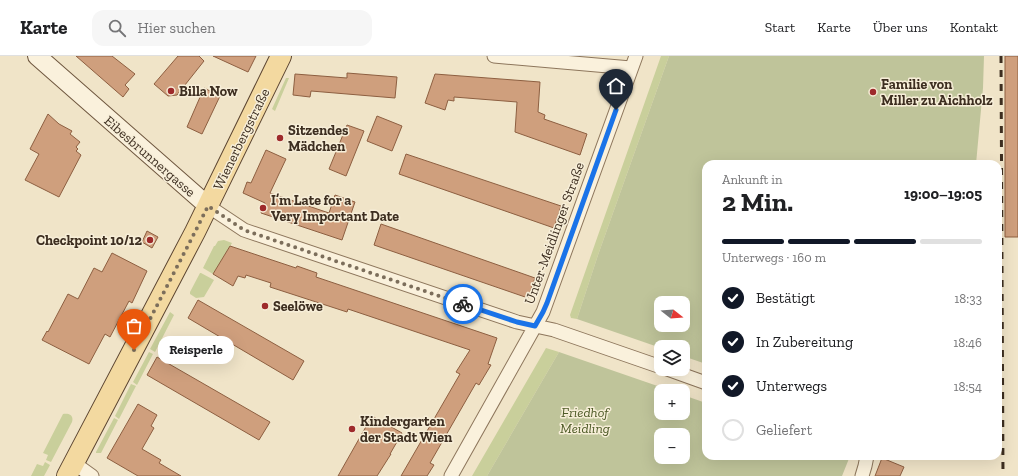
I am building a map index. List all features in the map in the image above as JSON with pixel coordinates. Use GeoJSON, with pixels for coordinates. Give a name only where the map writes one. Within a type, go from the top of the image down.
{"type":"FeatureCollection","features":[{"type":"Feature","properties":{"kind":"main road","name":"Wienerbergstraße"},"geometry":{"type":"LineString","coordinates":[[70,469],[195,232],[281,56]]}},
{"type":"Feature","properties":{"kind":"street","name":"Eibesbrunnergasse"},"geometry":{"type":"LineString","coordinates":[[37,56],[208,206],[244,230],[517,322],[562,333],[654,365]]}},
{"type":"Feature","properties":{"kind":"street"},"geometry":{"type":"LineString","coordinates":[[494,56],[633,62]]}},
{"type":"Feature","properties":{"kind":"street","name":"Unter-Meidlinger Straße"},"geometry":{"type":"LineString","coordinates":[[450,476],[547,303],[633,62]]}},
{"type":"Feature","properties":{"kind":"street"},"geometry":{"type":"LineString","coordinates":[[686,376],[702,382]]}},
{"type":"Feature","properties":{"kind":"street"},"geometry":{"type":"LineString","coordinates":[[862,476],[866,460]]}},
{"type":"Feature","properties":{"kind":"street"},"geometry":{"type":"LineString","coordinates":[[70,469],[92,476]]}},
{"type":"Feature","properties":{"kind":"green space"},"geometry":{"type":"Polygon","coordinates":[[[661,56],[669,56],[598,255],[577,319],[571,318],[570,315],[661,56]]]}},
{"type":"Feature","properties":{"kind":"green space"},"geometry":{"type":"Polygon","coordinates":[[[669,56],[984,56],[983,88],[976,160],[702,160],[702,363],[690,358],[690,340],[654,340],[654,346],[577,319],[598,255],[669,56]]]}},
{"type":"Feature","properties":{"kind":"green space"},"geometry":{"type":"Polygon","coordinates":[[[286,78],[289,78],[275,111],[272,109],[286,78]]]}},
{"type":"Feature","properties":{"kind":"green space"},"geometry":{"type":"Polygon","coordinates":[[[224,240],[232,243],[213,274],[203,268],[214,246],[218,241],[224,240]]]}},
{"type":"Feature","properties":{"kind":"green space"},"geometry":{"type":"Polygon","coordinates":[[[200,273],[214,280],[204,297],[196,298],[190,294],[190,292],[200,273]]]}},
{"type":"Feature","properties":{"kind":"green space"},"geometry":{"type":"Polygon","coordinates":[[[170,312],[174,315],[155,352],[150,349],[170,312]]]}},
{"type":"Feature","properties":{"kind":"green space"},"geometry":{"type":"Polygon","coordinates":[[[546,348],[559,352],[487,476],[472,476],[546,348]]]}},
{"type":"Feature","properties":{"kind":"green space"},"geometry":{"type":"Polygon","coordinates":[[[149,352],[153,354],[137,385],[133,382],[149,352]]]}},
{"type":"Feature","properties":{"kind":"green space","name":"Friedhof Meidling"},"geometry":{"type":"Polygon","coordinates":[[[559,352],[654,385],[654,420],[690,420],[690,397],[702,402],[702,460],[848,460],[842,476],[487,476],[559,352]]]}},
{"type":"Feature","properties":{"kind":"green space"},"geometry":{"type":"Polygon","coordinates":[[[131,384],[136,386],[119,419],[115,416],[131,384]]]}},
{"type":"Feature","properties":{"kind":"green space"},"geometry":{"type":"Polygon","coordinates":[[[63,414],[70,415],[72,422],[51,462],[46,460],[48,455],[43,453],[63,414]]]}},
{"type":"Feature","properties":{"kind":"green space"},"geometry":{"type":"Polygon","coordinates":[[[114,418],[118,420],[101,453],[96,453],[96,452],[114,418]]]}},
{"type":"Feature","properties":{"kind":"green space"},"geometry":{"type":"Polygon","coordinates":[[[45,462],[50,465],[44,476],[31,476],[37,464],[43,466],[45,462]]]}},
{"type":"Feature","properties":{"kind":"building"},"geometry":{"type":"Polygon","coordinates":[[[76,56],[112,56],[135,74],[125,85],[129,89],[123,97],[76,56]]]}},
{"type":"Feature","properties":{"kind":"building"},"geometry":{"type":"Polygon","coordinates":[[[178,56],[199,56],[204,61],[177,95],[168,96],[154,84],[178,56]]]}},
{"type":"Feature","properties":{"kind":"building"},"geometry":{"type":"Polygon","coordinates":[[[213,56],[256,56],[248,72],[213,56]]]}},
{"type":"Feature","properties":{"kind":"building"},"geometry":{"type":"Polygon","coordinates":[[[1005,56],[1018,56],[1018,237],[1005,237],[1005,56]]]}},
{"type":"Feature","properties":{"kind":"building"},"geometry":{"type":"Polygon","coordinates":[[[347,73],[397,77],[395,98],[311,91],[310,97],[293,95],[295,74],[347,78],[347,73]]]}},
{"type":"Feature","properties":{"kind":"building"},"geometry":{"type":"Polygon","coordinates":[[[435,74],[540,82],[538,112],[545,115],[544,119],[587,134],[580,155],[515,132],[517,102],[454,97],[454,101],[448,100],[445,110],[425,103],[435,74]]]}},
{"type":"Feature","properties":{"kind":"building"},"geometry":{"type":"Polygon","coordinates":[[[204,88],[220,96],[202,134],[187,127],[204,88]]]}},
{"type":"Feature","properties":{"kind":"building"},"geometry":{"type":"Polygon","coordinates":[[[48,114],[59,124],[72,131],[70,134],[80,142],[76,147],[78,149],[76,151],[81,155],[59,197],[25,180],[39,154],[30,149],[48,114]]]}},
{"type":"Feature","properties":{"kind":"building"},"geometry":{"type":"Polygon","coordinates":[[[377,116],[402,126],[392,151],[367,141],[377,116]]]}},
{"type":"Feature","properties":{"kind":"building"},"geometry":{"type":"Polygon","coordinates":[[[347,125],[364,131],[346,176],[329,169],[347,125]]]}},
{"type":"Feature","properties":{"kind":"building"},"geometry":{"type":"Polygon","coordinates":[[[266,150],[286,159],[270,193],[329,213],[335,195],[355,202],[342,240],[261,213],[265,203],[243,193],[247,182],[251,183],[266,150]]]}},
{"type":"Feature","properties":{"kind":"building"},"geometry":{"type":"Polygon","coordinates":[[[406,154],[561,206],[554,228],[399,174],[406,154]]]}},
{"type":"Feature","properties":{"kind":"building"},"geometry":{"type":"Polygon","coordinates":[[[381,224],[535,278],[528,298],[374,245],[381,224]]]}},
{"type":"Feature","properties":{"kind":"building","name":"Checkpoint 10/12"},"geometry":{"type":"Polygon","coordinates":[[[147,231],[158,237],[152,248],[142,242],[147,231]]]}},
{"type":"Feature","properties":{"kind":"building"},"geometry":{"type":"Polygon","coordinates":[[[230,246],[296,268],[297,266],[317,273],[316,277],[497,338],[488,364],[491,365],[479,385],[476,383],[430,463],[434,465],[427,476],[401,476],[460,374],[456,372],[470,350],[348,309],[347,312],[270,287],[271,283],[246,275],[245,278],[238,276],[233,286],[213,274],[230,246]]]}},
{"type":"Feature","properties":{"kind":"building"},"geometry":{"type":"Polygon","coordinates":[[[112,253],[147,271],[132,303],[129,301],[110,337],[105,334],[89,364],[42,340],[47,331],[48,332],[68,294],[78,299],[94,268],[102,272],[112,253]]]}},
{"type":"Feature","properties":{"kind":"building"},"geometry":{"type":"Polygon","coordinates":[[[198,300],[304,361],[293,380],[188,318],[198,300]]]}},
{"type":"Feature","properties":{"kind":"building"},"geometry":{"type":"Polygon","coordinates":[[[157,357],[270,422],[259,440],[147,375],[157,357]]]}},
{"type":"Feature","properties":{"kind":"building"},"geometry":{"type":"Polygon","coordinates":[[[138,404],[157,415],[151,426],[154,428],[142,449],[161,460],[159,463],[181,476],[138,476],[107,458],[138,404]]]}},
{"type":"Feature","properties":{"kind":"building"},"geometry":{"type":"Polygon","coordinates":[[[372,416],[402,433],[391,454],[377,476],[338,476],[372,416]]]}},
{"type":"Feature","properties":{"kind":"building"},"geometry":{"type":"Polygon","coordinates":[[[881,460],[887,460],[904,467],[900,476],[875,476],[881,460]]]}},
{"type":"Feature","properties":{"kind":"railway"},"geometry":{"type":"LineString","coordinates":[[1001,56],[1001,160]]}},
{"type":"Feature","properties":{"kind":"railway"},"geometry":{"type":"LineString","coordinates":[[1002,266],[1003,476]]}},
{"type":"Feature","properties":{"kind":"way so far"},"geometry":{"type":"LineString","coordinates":[[134,350],[208,206],[244,230],[463,304]]}},
{"type":"Feature","properties":{"kind":"place","name":"Billa Now"},"geometry":{"type":"Point","coordinates":[171,91]}},
{"type":"Feature","properties":{"kind":"place","name":"Familie von Miller zu Aichholz"},"geometry":{"type":"Point","coordinates":[873,92]}},
{"type":"Feature","properties":{"kind":"place","name":"Sitzendes Mädchen"},"geometry":{"type":"Point","coordinates":[280,138]}},
{"type":"Feature","properties":{"kind":"place","name":"I’m Late for a Very Important Date"},"geometry":{"type":"Point","coordinates":[263,208]}},
{"type":"Feature","properties":{"kind":"place","name":"Checkpoint 10/12"},"geometry":{"type":"Point","coordinates":[150,240]}},
{"type":"Feature","properties":{"kind":"place","name":"Seelöwe"},"geometry":{"type":"Point","coordinates":[265,306]}},
{"type":"Feature","properties":{"kind":"place","name":"Reisperle"},"geometry":{"type":"Point","coordinates":[134,350]}},
{"type":"Feature","properties":{"kind":"place","name":"Kindergarten der Stadt Wien"},"geometry":{"type":"Point","coordinates":[352,429]}},
{"type":"Feature","properties":{"kind":"route"},"geometry":{"type":"LineString","coordinates":[[463,304],[517,322],[535,326],[547,303],[616,110]]}}]}
